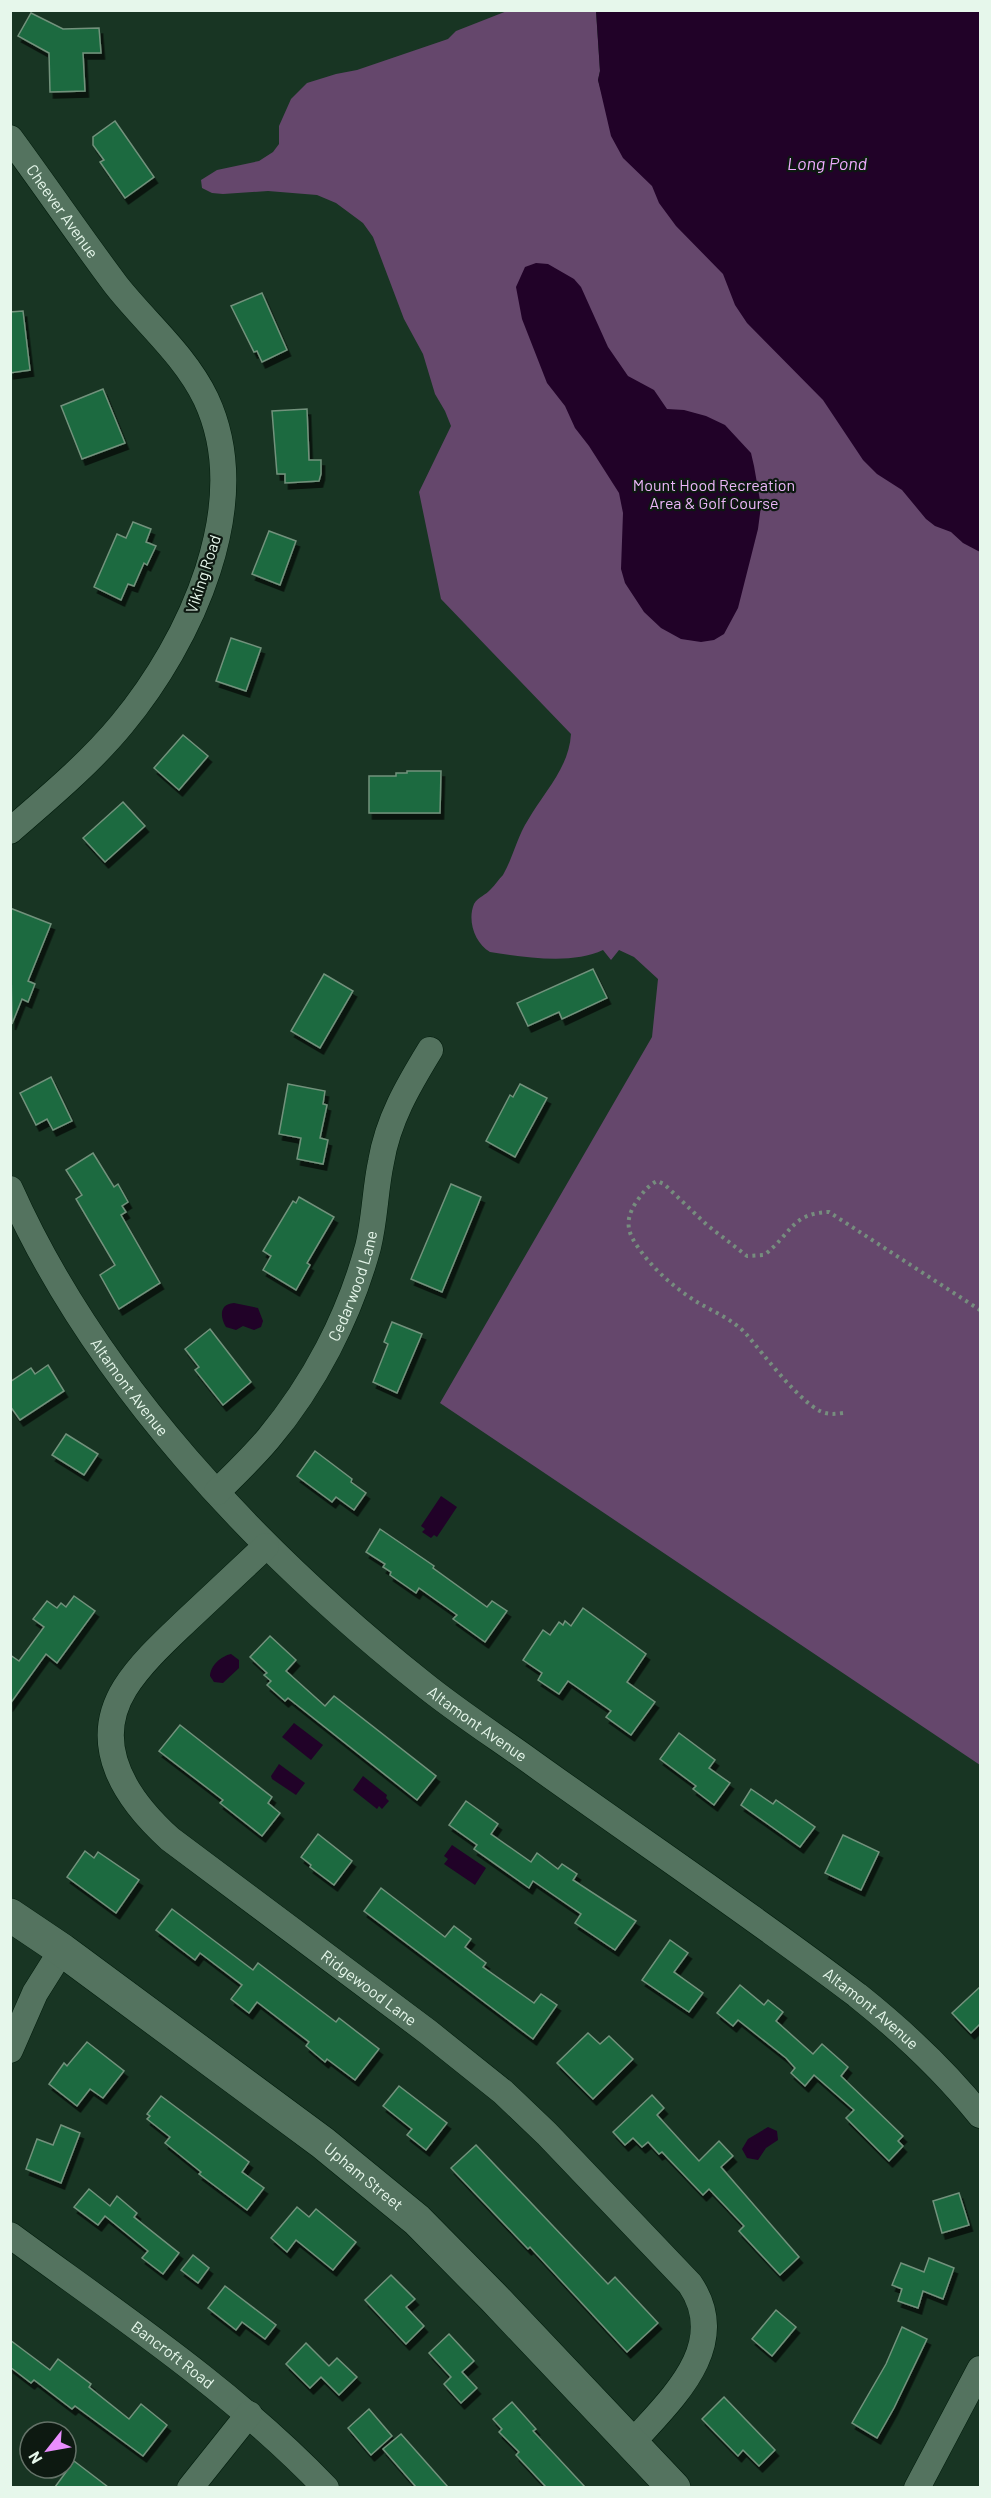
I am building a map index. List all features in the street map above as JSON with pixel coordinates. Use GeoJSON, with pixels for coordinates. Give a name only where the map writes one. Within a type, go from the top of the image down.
{"type":"FeatureCollection","features":[{"type":"Feature","properties":{"kind":"main road","name":"Upham Street"},"geometry":{"type":"LineString","coordinates":[[10,1915],[62,1950],[323,2143],[409,2213],[494,2298],[674,2487]]}},
{"type":"Feature","properties":{"kind":"street","name":"Cheever Avenue"},"geometry":{"type":"LineString","coordinates":[[10,138],[116,285]]}},
{"type":"Feature","properties":{"kind":"street","name":"Viking Road"},"geometry":{"type":"LineString","coordinates":[[10,831],[66,782],[112,735],[154,681],[174,649],[197,597],[221,519],[223,489],[221,456],[216,427],[205,398],[179,358],[116,285]]}},
{"type":"Feature","properties":{"kind":"street","name":"Cedarwood Lane"},"geometry":{"type":"LineString","coordinates":[[218,1492],[278,1426],[314,1376],[333,1340],[358,1281],[368,1248],[380,1163],[393,1119],[403,1095],[430,1050]]}},
{"type":"Feature","properties":{"kind":"street","name":"Altamont Avenue"},"geometry":{"type":"LineString","coordinates":[[10,1188],[64,1292],[118,1372],[163,1429],[266,1546],[338,1612],[423,1683],[857,1995],[914,2044],[978,2106]]}},
{"type":"Feature","properties":{"kind":"street","name":"Ridgewood Lane"},"geometry":{"type":"LineString","coordinates":[[266,1546],[150,1656],[125,1689],[114,1714],[111,1740],[121,1779],[146,1817],[170,1839],[428,2032],[502,2092],[547,2134],[690,2284],[698,2298],[702,2314],[702,2340],[698,2356],[686,2379],[632,2443]]}},
{"type":"Feature","properties":{"kind":"street"},"geometry":{"type":"LineString","coordinates":[[10,2050],[35,1993],[62,1950]]}},
{"type":"Feature","properties":{"kind":"street","name":"Bancroft Road"},"geometry":{"type":"LineString","coordinates":[[10,2235],[249,2414],[291,2451],[326,2487]]}},
{"type":"Feature","properties":{"kind":"street"},"geometry":{"type":"LineString","coordinates":[[917,2487],[981,2369]]}},
{"type":"Feature","properties":{"kind":"street"},"geometry":{"type":"LineString","coordinates":[[190,2487],[249,2414]]}},
{"type":"Feature","properties":{"kind":"path"},"geometry":{"type":"LineString","coordinates":[[843,1413],[828,1414],[818,1410],[776,1369],[737,1325],[684,1293],[664,1277],[645,1257],[631,1238],[627,1225],[630,1213],[651,1185],[657,1181],[664,1184],[707,1225],[747,1256],[764,1255],[801,1218],[810,1213],[829,1212],[981,1310]]}},
{"type":"Feature","properties":{"kind":"green space","name":"Mount Hood Recreation Area & Golf Course"},"geometry":{"type":"Polygon","coordinates":[[[507,11],[596,11],[600,71],[598,80],[605,105],[980,11],[980,1765],[440,1403],[652,1037],[658,979],[634,957],[619,950],[611,960],[603,950],[591,955],[563,959],[533,958],[490,952],[476,937],[471,917],[474,904],[503,875],[524,827],[561,769],[571,734],[441,599],[419,492],[451,426],[435,394],[423,354],[404,319],[373,237],[363,223],[336,203],[317,195],[268,191],[212,193],[202,188],[201,180],[217,170],[259,161],[273,152],[279,144],[279,126],[291,99],[307,83],[357,70],[448,39],[456,31],[507,11]]]}},
{"type":"Feature","properties":{"kind":"water","name":"Long Pond"},"geometry":{"type":"Polygon","coordinates":[[[596,10],[980,11],[980,552],[963,543],[951,532],[935,526],[926,519],[902,490],[877,474],[863,460],[823,400],[747,323],[735,305],[723,274],[676,226],[659,203],[652,186],[623,158],[611,136],[598,80],[600,71],[596,10]]]}},
{"type":"Feature","properties":{"kind":"water"},"geometry":{"type":"Polygon","coordinates":[[[536,263],[548,264],[574,279],[581,287],[608,347],[628,376],[654,390],[667,409],[684,410],[706,416],[725,425],[751,453],[761,506],[758,529],[738,608],[724,634],[714,640],[701,642],[681,639],[661,628],[644,612],[625,583],[621,569],[623,513],[619,493],[575,428],[565,406],[547,383],[522,319],[516,287],[525,267],[536,263]]]}},
{"type":"Feature","properties":{"kind":"water"},"geometry":{"type":"Polygon","coordinates":[[[234,1303],[258,1308],[263,1321],[261,1327],[254,1330],[243,1326],[236,1330],[226,1327],[223,1308],[234,1303]]]}},
{"type":"Feature","properties":{"kind":"water"},"geometry":{"type":"Polygon","coordinates":[[[441,1496],[457,1507],[437,1537],[434,1535],[431,1538],[422,1532],[425,1529],[421,1526],[441,1496]]]}},
{"type":"Feature","properties":{"kind":"water"},"geometry":{"type":"Polygon","coordinates":[[[231,1654],[239,1660],[239,1668],[223,1683],[214,1682],[210,1676],[214,1665],[231,1654]]]}},
{"type":"Feature","properties":{"kind":"water"},"geometry":{"type":"Polygon","coordinates":[[[294,1723],[323,1745],[311,1760],[282,1737],[294,1723]]]}},
{"type":"Feature","properties":{"kind":"water"},"geometry":{"type":"Polygon","coordinates":[[[279,1764],[305,1783],[296,1795],[272,1779],[271,1776],[279,1764]]]}},
{"type":"Feature","properties":{"kind":"water"},"geometry":{"type":"Polygon","coordinates":[[[363,1776],[387,1795],[386,1798],[389,1801],[382,1809],[379,1806],[377,1809],[353,1790],[363,1776]]]}},
{"type":"Feature","properties":{"kind":"water"},"geometry":{"type":"Polygon","coordinates":[[[452,1845],[486,1868],[475,1885],[444,1864],[448,1859],[444,1856],[452,1845]]]}},
{"type":"Feature","properties":{"kind":"water"},"geometry":{"type":"Polygon","coordinates":[[[768,2127],[777,2131],[778,2140],[766,2148],[758,2160],[747,2158],[742,2149],[748,2139],[768,2127]]]}},
{"type":"Feature","properties":{"kind":"building"},"geometry":{"type":"Polygon","coordinates":[[[31,13],[63,29],[99,28],[101,53],[83,53],[85,91],[50,92],[49,53],[18,36],[31,13]]]}},
{"type":"Feature","properties":{"kind":"building"},"geometry":{"type":"Polygon","coordinates":[[[115,121],[154,177],[125,198],[100,162],[104,160],[93,145],[93,137],[115,121]]]}},
{"type":"Feature","properties":{"kind":"building"},"geometry":{"type":"Polygon","coordinates":[[[262,293],[287,350],[262,362],[257,351],[254,352],[231,306],[262,293]]]}},
{"type":"Feature","properties":{"kind":"building"},"geometry":{"type":"Polygon","coordinates":[[[23,311],[30,370],[10,373],[10,312],[23,311]]]}},
{"type":"Feature","properties":{"kind":"building"},"geometry":{"type":"Polygon","coordinates":[[[103,389],[125,443],[82,459],[61,406],[103,389]]]}},
{"type":"Feature","properties":{"kind":"building"},"geometry":{"type":"Polygon","coordinates":[[[307,409],[309,460],[321,460],[319,481],[285,483],[285,474],[277,474],[272,411],[307,409]]]}},
{"type":"Feature","properties":{"kind":"building"},"geometry":{"type":"Polygon","coordinates":[[[133,522],[151,529],[146,542],[156,546],[147,565],[144,563],[134,586],[128,584],[121,600],[94,587],[117,534],[126,538],[133,522]]]}},
{"type":"Feature","properties":{"kind":"building"},"geometry":{"type":"Polygon","coordinates":[[[269,531],[296,541],[280,585],[252,574],[269,531]]]}},
{"type":"Feature","properties":{"kind":"building"},"geometry":{"type":"Polygon","coordinates":[[[231,638],[261,648],[246,691],[216,681],[231,638]]]}},
{"type":"Feature","properties":{"kind":"building"},"geometry":{"type":"Polygon","coordinates":[[[183,735],[208,756],[179,790],[154,768],[183,735]]]}},
{"type":"Feature","properties":{"kind":"building"},"geometry":{"type":"Polygon","coordinates":[[[407,771],[441,771],[440,813],[369,813],[369,776],[396,776],[396,773],[407,773],[407,771]]]}},
{"type":"Feature","properties":{"kind":"building"},"geometry":{"type":"Polygon","coordinates":[[[123,802],[145,826],[105,862],[83,838],[123,802]]]}},
{"type":"Feature","properties":{"kind":"building"},"geometry":{"type":"Polygon","coordinates":[[[10,908],[51,924],[28,981],[35,984],[28,1002],[22,999],[12,1024],[10,908]]]}},
{"type":"Feature","properties":{"kind":"building"},"geometry":{"type":"Polygon","coordinates":[[[593,969],[607,998],[562,1019],[559,1012],[528,1026],[517,1003],[593,969]]]}},
{"type":"Feature","properties":{"kind":"building"},"geometry":{"type":"Polygon","coordinates":[[[324,974],[353,991],[320,1048],[291,1031],[324,974]]]}},
{"type":"Feature","properties":{"kind":"building"},"geometry":{"type":"Polygon","coordinates":[[[51,1077],[72,1121],[53,1130],[47,1119],[36,1125],[20,1093],[51,1077]]]}},
{"type":"Feature","properties":{"kind":"building"},"geometry":{"type":"Polygon","coordinates":[[[288,1084],[325,1091],[323,1104],[327,1105],[320,1138],[328,1140],[323,1164],[297,1159],[301,1138],[279,1134],[288,1084]]]}},
{"type":"Feature","properties":{"kind":"building"},"geometry":{"type":"Polygon","coordinates":[[[520,1084],[547,1098],[515,1157],[486,1141],[510,1095],[513,1097],[520,1084]]]}},
{"type":"Feature","properties":{"kind":"building"},"geometry":{"type":"Polygon","coordinates":[[[93,1153],[114,1187],[118,1184],[128,1202],[122,1206],[126,1212],[121,1215],[160,1283],[119,1309],[100,1275],[115,1265],[76,1199],[82,1195],[66,1170],[93,1153]]]}},
{"type":"Feature","properties":{"kind":"building"},"geometry":{"type":"Polygon","coordinates":[[[451,1184],[481,1197],[442,1292],[411,1279],[451,1184]]]}},
{"type":"Feature","properties":{"kind":"building"},"geometry":{"type":"Polygon","coordinates":[[[299,1197],[334,1217],[307,1263],[310,1265],[296,1290],[263,1270],[271,1256],[263,1251],[293,1201],[296,1203],[299,1197]]]}},
{"type":"Feature","properties":{"kind":"building"},"geometry":{"type":"Polygon","coordinates":[[[392,1322],[422,1334],[397,1393],[373,1382],[388,1344],[384,1342],[392,1322]]]}},
{"type":"Feature","properties":{"kind":"building"},"geometry":{"type":"Polygon","coordinates":[[[210,1329],[251,1382],[223,1405],[195,1370],[199,1367],[185,1349],[210,1329]]]}},
{"type":"Feature","properties":{"kind":"building"},"geometry":{"type":"Polygon","coordinates":[[[48,1365],[64,1391],[20,1420],[10,1406],[10,1382],[31,1368],[35,1374],[48,1365]]]}},
{"type":"Feature","properties":{"kind":"building"},"geometry":{"type":"Polygon","coordinates":[[[66,1434],[98,1454],[84,1475],[52,1455],[66,1434]]]}},
{"type":"Feature","properties":{"kind":"building"},"geometry":{"type":"Polygon","coordinates":[[[315,1451],[352,1479],[351,1482],[366,1493],[354,1510],[336,1497],[332,1502],[297,1476],[315,1451]]]}},
{"type":"Feature","properties":{"kind":"building"},"geometry":{"type":"Polygon","coordinates":[[[380,1529],[434,1566],[433,1568],[487,1607],[492,1601],[507,1611],[485,1642],[453,1619],[457,1615],[419,1588],[416,1593],[390,1575],[391,1572],[383,1567],[385,1564],[366,1552],[380,1529]]]}},
{"type":"Feature","properties":{"kind":"building"},"geometry":{"type":"Polygon","coordinates":[[[74,1596],[95,1611],[57,1663],[46,1654],[10,1704],[10,1655],[19,1661],[44,1627],[33,1619],[47,1601],[57,1608],[61,1603],[66,1607],[74,1596]]]}},
{"type":"Feature","properties":{"kind":"building"},"geometry":{"type":"Polygon","coordinates":[[[583,1608],[646,1654],[627,1682],[655,1702],[631,1735],[606,1717],[611,1711],[568,1681],[559,1694],[538,1680],[542,1673],[523,1660],[543,1630],[550,1635],[559,1622],[563,1625],[565,1621],[571,1626],[583,1608]]]}},
{"type":"Feature","properties":{"kind":"building"},"geometry":{"type":"Polygon","coordinates":[[[270,1636],[296,1660],[286,1671],[325,1706],[334,1696],[436,1776],[417,1800],[288,1698],[285,1701],[267,1685],[271,1681],[264,1675],[267,1673],[250,1657],[270,1636]]]}},
{"type":"Feature","properties":{"kind":"building"},"geometry":{"type":"Polygon","coordinates":[[[180,1725],[272,1797],[268,1803],[280,1813],[262,1836],[220,1803],[223,1800],[159,1751],[180,1725]]]}},
{"type":"Feature","properties":{"kind":"building"},"geometry":{"type":"Polygon","coordinates":[[[679,1733],[715,1760],[709,1768],[730,1783],[714,1805],[693,1789],[696,1786],[660,1759],[679,1733]]]}},
{"type":"Feature","properties":{"kind":"building"},"geometry":{"type":"Polygon","coordinates":[[[751,1789],[773,1804],[776,1800],[815,1827],[800,1847],[741,1805],[751,1789]]]}},
{"type":"Feature","properties":{"kind":"building"},"geometry":{"type":"Polygon","coordinates":[[[466,1801],[498,1824],[491,1834],[531,1862],[537,1853],[558,1869],[562,1864],[577,1874],[573,1880],[636,1921],[615,1950],[575,1923],[581,1914],[533,1881],[529,1888],[474,1849],[477,1845],[449,1825],[466,1801]]]}},
{"type":"Feature","properties":{"kind":"building"},"geometry":{"type":"Polygon","coordinates":[[[318,1834],[352,1861],[334,1885],[310,1867],[311,1865],[301,1857],[318,1834]]]}},
{"type":"Feature","properties":{"kind":"building"},"geometry":{"type":"Polygon","coordinates":[[[843,1835],[879,1852],[861,1890],[825,1873],[843,1835]]]}},
{"type":"Feature","properties":{"kind":"building"},"geometry":{"type":"Polygon","coordinates":[[[85,1851],[94,1858],[98,1852],[139,1880],[116,1913],[67,1877],[85,1851]]]}},
{"type":"Feature","properties":{"kind":"building"},"geometry":{"type":"Polygon","coordinates":[[[381,1888],[445,1937],[454,1926],[471,1939],[465,1947],[486,1963],[483,1967],[534,2003],[541,1994],[557,2005],[533,2039],[364,1911],[381,1888]]]}},
{"type":"Feature","properties":{"kind":"building"},"geometry":{"type":"Polygon","coordinates":[[[172,1909],[253,1970],[258,1963],[336,2022],[339,2018],[379,2049],[355,2080],[327,2059],[325,2062],[306,2046],[309,2042],[257,2002],[249,2013],[231,1999],[242,1985],[200,1953],[195,1960],[156,1930],[172,1909]]]}},
{"type":"Feature","properties":{"kind":"building"},"geometry":{"type":"Polygon","coordinates":[[[670,1940],[688,1953],[674,1972],[703,1993],[689,2012],[642,1980],[670,1940]]]}},
{"type":"Feature","properties":{"kind":"building"},"geometry":{"type":"Polygon","coordinates":[[[740,1985],[764,2005],[768,2000],[783,2012],[776,2021],[813,2054],[822,2044],[848,2067],[841,2076],[903,2136],[898,2141],[903,2146],[889,2161],[846,2118],[854,2110],[814,2075],[805,2086],[791,2073],[795,2068],[786,2058],[738,2020],[733,2026],[717,2013],[740,1985]]]}},
{"type":"Feature","properties":{"kind":"building"},"geometry":{"type":"Polygon","coordinates":[[[981,1986],[981,2023],[971,2033],[952,2013],[981,1986]]]}},
{"type":"Feature","properties":{"kind":"building"},"geometry":{"type":"Polygon","coordinates":[[[588,2033],[600,2044],[609,2036],[633,2059],[593,2099],[557,2063],[588,2033]]]}},
{"type":"Feature","properties":{"kind":"building"},"geometry":{"type":"Polygon","coordinates":[[[87,2042],[124,2071],[103,2098],[90,2089],[77,2106],[49,2084],[64,2063],[67,2066],[87,2042]]]}},
{"type":"Feature","properties":{"kind":"building"},"geometry":{"type":"Polygon","coordinates":[[[399,2086],[447,2123],[426,2150],[407,2135],[412,2129],[383,2106],[399,2086]]]}},
{"type":"Feature","properties":{"kind":"building"},"geometry":{"type":"Polygon","coordinates":[[[652,2095],[664,2108],[657,2115],[699,2161],[719,2141],[733,2156],[721,2167],[799,2257],[780,2275],[739,2231],[744,2226],[709,2189],[703,2195],[662,2152],[659,2154],[648,2142],[642,2147],[633,2138],[625,2145],[613,2132],[652,2095]]]}},
{"type":"Feature","properties":{"kind":"building"},"geometry":{"type":"Polygon","coordinates":[[[161,2096],[249,2162],[242,2172],[264,2188],[247,2210],[199,2174],[201,2172],[165,2143],[170,2137],[147,2119],[150,2116],[147,2114],[161,2096]]]}},
{"type":"Feature","properties":{"kind":"building"},"geometry":{"type":"Polygon","coordinates":[[[61,2125],[80,2133],[61,2183],[26,2169],[37,2139],[53,2145],[61,2125]]]}},
{"type":"Feature","properties":{"kind":"building"},"geometry":{"type":"Polygon","coordinates":[[[476,2145],[608,2284],[615,2277],[658,2323],[627,2352],[530,2247],[528,2249],[451,2168],[476,2145]]]}},
{"type":"Feature","properties":{"kind":"building"},"geometry":{"type":"Polygon","coordinates":[[[89,2189],[110,2206],[117,2196],[137,2213],[134,2217],[179,2253],[163,2274],[142,2258],[148,2251],[105,2216],[98,2225],[74,2207],[89,2189]]]}},
{"type":"Feature","properties":{"kind":"building"},"geometry":{"type":"Polygon","coordinates":[[[959,2193],[969,2225],[942,2233],[933,2201],[959,2193]]]}},
{"type":"Feature","properties":{"kind":"building"},"geometry":{"type":"Polygon","coordinates":[[[297,2207],[309,2217],[316,2209],[356,2242],[333,2270],[296,2240],[287,2252],[271,2238],[297,2207]]]}},
{"type":"Feature","properties":{"kind":"building"},"geometry":{"type":"Polygon","coordinates":[[[193,2255],[209,2268],[198,2283],[181,2270],[193,2255]]]}},
{"type":"Feature","properties":{"kind":"building"},"geometry":{"type":"Polygon","coordinates":[[[929,2258],[954,2268],[943,2299],[923,2291],[918,2308],[898,2301],[902,2289],[892,2285],[901,2263],[924,2272],[929,2258]]]}},
{"type":"Feature","properties":{"kind":"building"},"geometry":{"type":"Polygon","coordinates":[[[391,2275],[415,2299],[406,2307],[424,2326],[406,2344],[365,2300],[391,2275]]]}},
{"type":"Feature","properties":{"kind":"building"},"geometry":{"type":"Polygon","coordinates":[[[225,2286],[276,2325],[265,2339],[242,2322],[236,2330],[208,2308],[225,2286]]]}},
{"type":"Feature","properties":{"kind":"building"},"geometry":{"type":"Polygon","coordinates":[[[776,2310],[796,2327],[772,2356],[752,2339],[776,2310]]]}},
{"type":"Feature","properties":{"kind":"building"},"geometry":{"type":"Polygon","coordinates":[[[902,2327],[927,2339],[877,2438],[852,2423],[886,2364],[902,2327]]]}},
{"type":"Feature","properties":{"kind":"building"},"geometry":{"type":"Polygon","coordinates":[[[449,2334],[474,2361],[462,2372],[477,2388],[461,2403],[444,2384],[451,2377],[429,2353],[449,2334]]]}},
{"type":"Feature","properties":{"kind":"building"},"geometry":{"type":"Polygon","coordinates":[[[10,2340],[50,2370],[58,2359],[91,2384],[89,2387],[129,2419],[141,2404],[167,2425],[143,2456],[75,2406],[72,2409],[34,2380],[31,2383],[10,2367],[10,2340]]]}},
{"type":"Feature","properties":{"kind":"building"},"geometry":{"type":"Polygon","coordinates":[[[306,2343],[329,2366],[337,2358],[357,2377],[339,2395],[321,2377],[310,2388],[286,2364],[306,2343]]]}},
{"type":"Feature","properties":{"kind":"building"},"geometry":{"type":"Polygon","coordinates":[[[724,2397],[775,2450],[759,2466],[743,2450],[738,2456],[702,2419],[724,2397]]]}},
{"type":"Feature","properties":{"kind":"building"},"geometry":{"type":"Polygon","coordinates":[[[512,2402],[536,2429],[533,2431],[585,2487],[546,2487],[516,2455],[519,2452],[499,2432],[502,2429],[493,2419],[512,2402]]]}},
{"type":"Feature","properties":{"kind":"building"},"geometry":{"type":"Polygon","coordinates":[[[369,2409],[392,2436],[371,2455],[348,2428],[369,2409]]]}},
{"type":"Feature","properties":{"kind":"building"},"geometry":{"type":"Polygon","coordinates":[[[401,2434],[448,2487],[416,2487],[383,2449],[401,2434]]]}},
{"type":"Feature","properties":{"kind":"building"},"geometry":{"type":"Polygon","coordinates":[[[78,2464],[108,2487],[55,2487],[60,2480],[78,2480],[78,2464]]]}}]}
